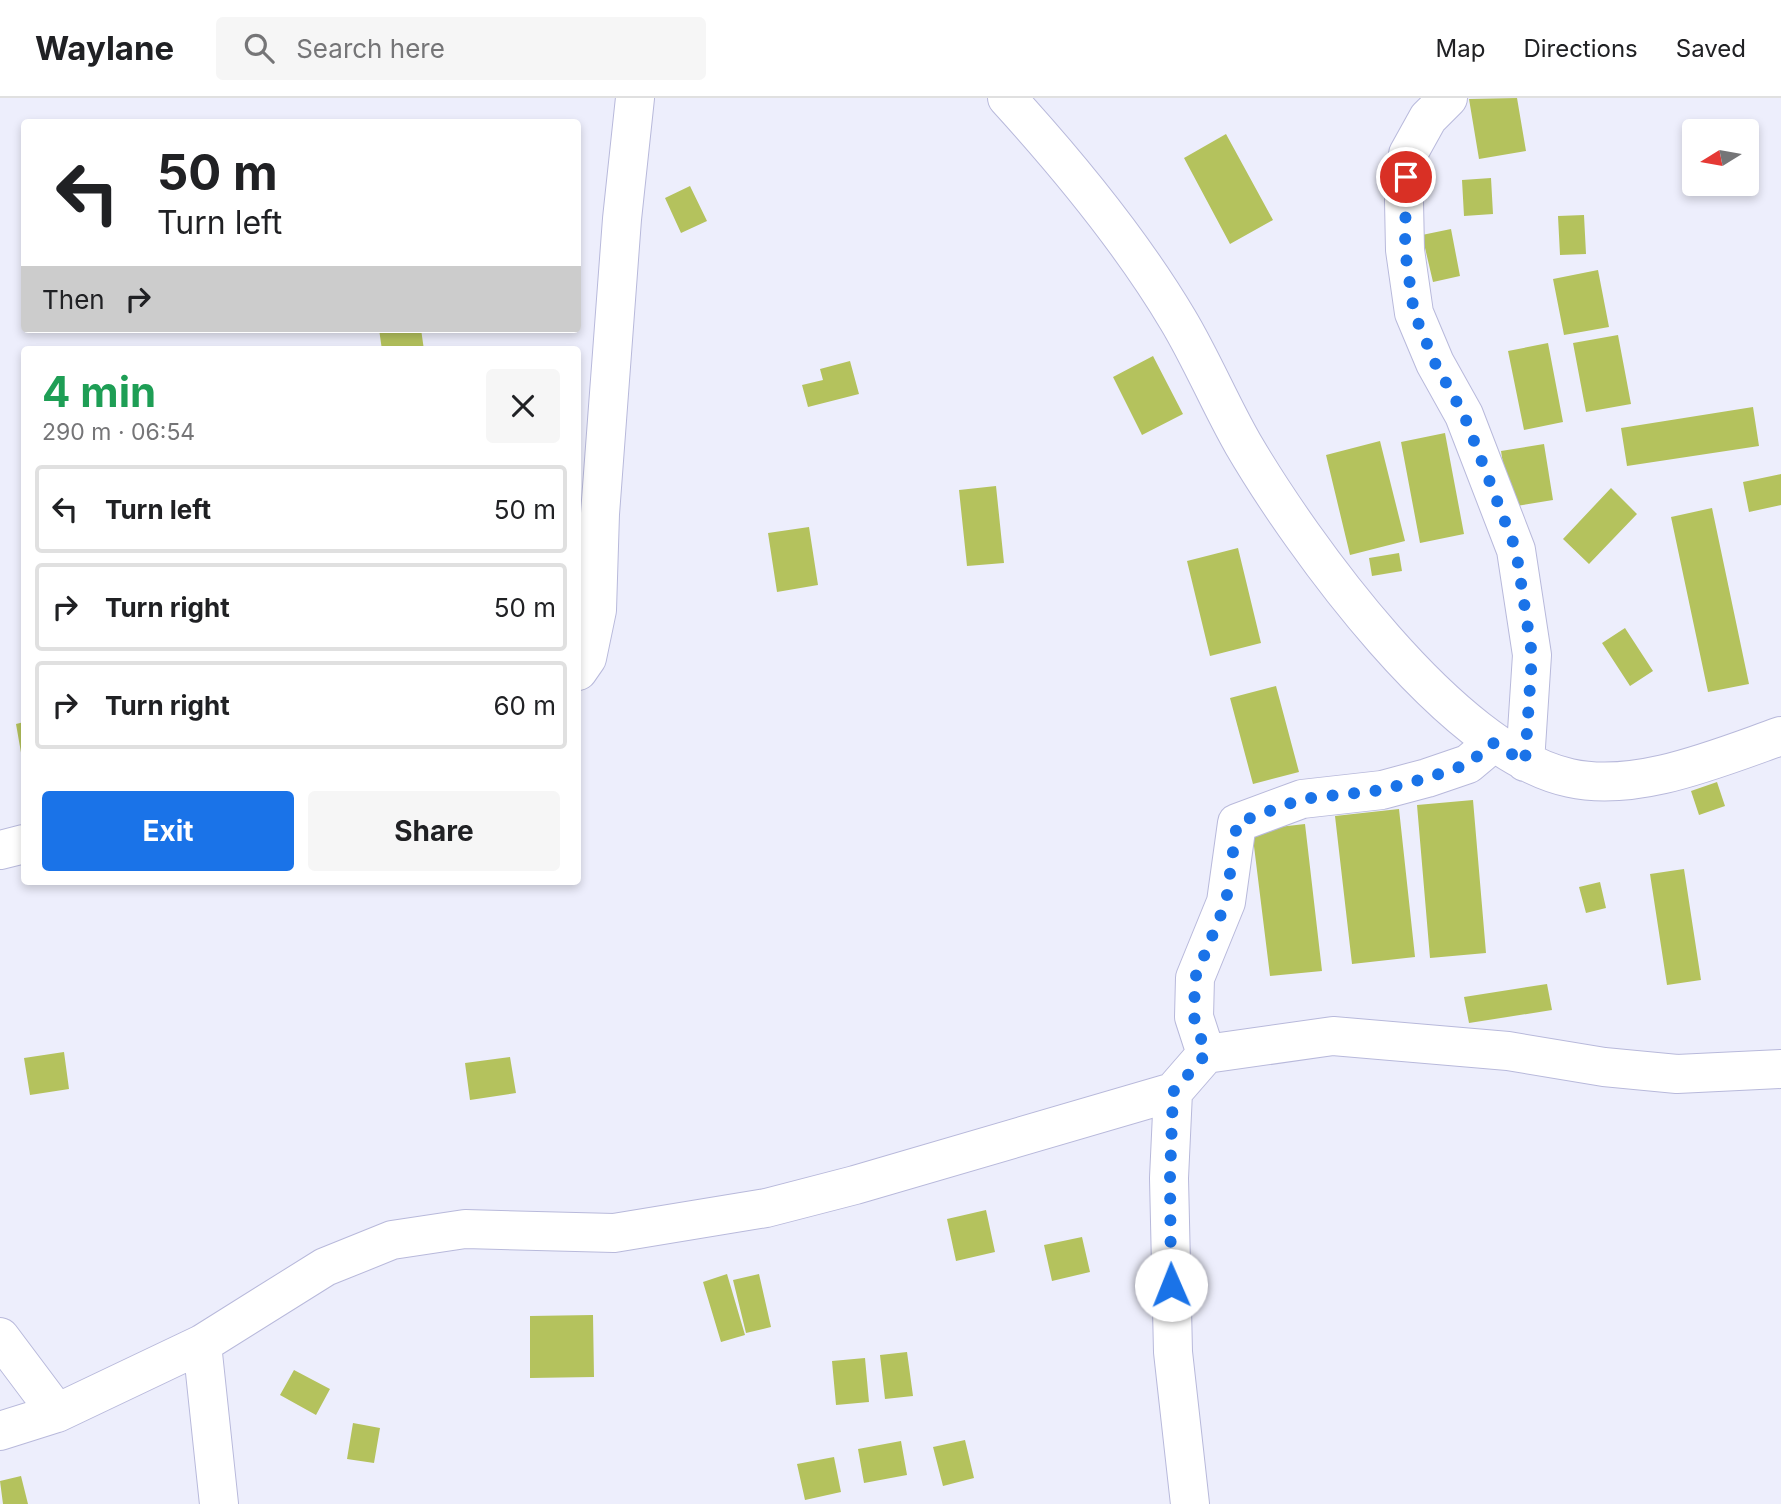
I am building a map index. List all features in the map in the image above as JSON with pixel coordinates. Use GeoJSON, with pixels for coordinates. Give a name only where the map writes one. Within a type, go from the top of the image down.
{"type":"FeatureCollection","features":[{"type":"Feature","properties":{"kind":"street"},"geometry":{"type":"LineString","coordinates":[[581,667],[587,658],[597,610],[600,514],[622,219],[635,98]]}},
{"type":"Feature","properties":{"kind":"street"},"geometry":{"type":"LineString","coordinates":[[1007,98],[1064,163],[1178,319],[1242,442],[1292,525],[1423,683],[1493,743],[1525,762],[1567,778],[1604,783],[1690,768],[1781,736]]}},
{"type":"Feature","properties":{"kind":"street"},"geometry":{"type":"LineString","coordinates":[[1448,98],[1428,118],[1408,154],[1404,201],[1405,250],[1414,313],[1435,363],[1464,415],[1516,550],[1532,655],[1525,762]]}},
{"type":"Feature","properties":{"kind":"street"},"geometry":{"type":"LineString","coordinates":[[1206,1054],[1194,1017],[1195,978],[1226,902],[1237,823],[1302,799],[1382,790],[1427,778],[1468,764],[1493,743]]}},
{"type":"Feature","properties":{"kind":"street"},"geometry":{"type":"LineString","coordinates":[[0,850],[21,845]]}},
{"type":"Feature","properties":{"kind":"street"},"geometry":{"type":"LineString","coordinates":[[0,1431],[57,1413],[202,1344],[325,1266],[391,1240],[465,1229],[614,1233],[766,1208],[1173,1092],[1206,1054],[1333,1036],[1508,1051],[1604,1067],[1677,1074],[1781,1069]]}},
{"type":"Feature","properties":{"kind":"street"},"geometry":{"type":"LineString","coordinates":[[1173,1092],[1170,1178],[1173,1352],[1190,1504]]}},
{"type":"Feature","properties":{"kind":"street"},"geometry":{"type":"LineString","coordinates":[[0,1337],[57,1413]]}},
{"type":"Feature","properties":{"kind":"street"},"geometry":{"type":"LineString","coordinates":[[202,1344],[219,1504]]}},
{"type":"Feature","properties":{"kind":"building"},"geometry":{"type":"Polygon","coordinates":[[[1517,98],[1526,151],[1479,159],[1469,99],[1517,98]]]}},
{"type":"Feature","properties":{"kind":"building"},"geometry":{"type":"Polygon","coordinates":[[[1226,134],[1273,220],[1230,244],[1184,158],[1226,134]]]}},
{"type":"Feature","properties":{"kind":"building"},"geometry":{"type":"Polygon","coordinates":[[[1491,178],[1493,214],[1464,216],[1462,180],[1491,178]]]}},
{"type":"Feature","properties":{"kind":"building"},"geometry":{"type":"Polygon","coordinates":[[[690,186],[707,221],[681,233],[665,198],[690,186]]]}},
{"type":"Feature","properties":{"kind":"building"},"geometry":{"type":"Polygon","coordinates":[[[1584,215],[1586,254],[1560,255],[1558,216],[1584,215]]]}},
{"type":"Feature","properties":{"kind":"building"},"geometry":{"type":"Polygon","coordinates":[[[1451,229],[1460,276],[1433,282],[1422,235],[1451,229]]]}},
{"type":"Feature","properties":{"kind":"building"},"geometry":{"type":"Polygon","coordinates":[[[1598,270],[1609,327],[1564,335],[1553,279],[1598,270]]]}},
{"type":"Feature","properties":{"kind":"building"},"geometry":{"type":"Polygon","coordinates":[[[380,333],[422,333],[423,346],[381,346],[380,333]]]}},
{"type":"Feature","properties":{"kind":"building"},"geometry":{"type":"Polygon","coordinates":[[[1618,335],[1631,404],[1586,412],[1573,343],[1618,335]]]}},
{"type":"Feature","properties":{"kind":"building"},"geometry":{"type":"Polygon","coordinates":[[[1548,343],[1563,422],[1524,430],[1508,351],[1548,343]]]}},
{"type":"Feature","properties":{"kind":"building"},"geometry":{"type":"Polygon","coordinates":[[[1153,356],[1183,414],[1142,435],[1113,377],[1153,356]]]}},
{"type":"Feature","properties":{"kind":"building"},"geometry":{"type":"Polygon","coordinates":[[[850,361],[859,394],[808,407],[802,385],[823,380],[820,369],[850,361]]]}},
{"type":"Feature","properties":{"kind":"building"},"geometry":{"type":"Polygon","coordinates":[[[1753,407],[1759,446],[1627,466],[1621,428],[1753,407]]]}},
{"type":"Feature","properties":{"kind":"building"},"geometry":{"type":"Polygon","coordinates":[[[1445,433],[1464,534],[1420,543],[1401,442],[1445,433]]]}},
{"type":"Feature","properties":{"kind":"building"},"geometry":{"type":"Polygon","coordinates":[[[1380,441],[1405,541],[1350,555],[1326,455],[1380,441]]]}},
{"type":"Feature","properties":{"kind":"building"},"geometry":{"type":"Polygon","coordinates":[[[1544,444],[1553,500],[1510,507],[1501,451],[1544,444]]]}},
{"type":"Feature","properties":{"kind":"building"},"geometry":{"type":"Polygon","coordinates":[[[1781,474],[1781,505],[1749,512],[1743,482],[1781,474]]]}},
{"type":"Feature","properties":{"kind":"building"},"geometry":{"type":"Polygon","coordinates":[[[996,486],[1004,563],[967,566],[959,490],[996,486]]]}},
{"type":"Feature","properties":{"kind":"building"},"geometry":{"type":"Polygon","coordinates":[[[1611,488],[1637,514],[1589,564],[1563,539],[1611,488]]]}},
{"type":"Feature","properties":{"kind":"building"},"geometry":{"type":"Polygon","coordinates":[[[1712,508],[1749,684],[1708,692],[1671,517],[1712,508]]]}},
{"type":"Feature","properties":{"kind":"building"},"geometry":{"type":"Polygon","coordinates":[[[809,527],[818,585],[777,592],[768,533],[809,527]]]}},
{"type":"Feature","properties":{"kind":"building"},"geometry":{"type":"Polygon","coordinates":[[[1238,548],[1261,643],[1210,656],[1187,561],[1238,548]]]}},
{"type":"Feature","properties":{"kind":"building"},"geometry":{"type":"Polygon","coordinates":[[[1399,553],[1402,571],[1372,576],[1369,558],[1399,553]]]}},
{"type":"Feature","properties":{"kind":"building"},"geometry":{"type":"Polygon","coordinates":[[[1625,628],[1653,671],[1630,686],[1602,643],[1625,628]]]}},
{"type":"Feature","properties":{"kind":"building"},"geometry":{"type":"Polygon","coordinates":[[[1276,686],[1299,772],[1253,784],[1230,698],[1276,686]]]}},
{"type":"Feature","properties":{"kind":"building"},"geometry":{"type":"Polygon","coordinates":[[[21,723],[21,753],[16,724],[21,723]]]}},
{"type":"Feature","properties":{"kind":"building"},"geometry":{"type":"Polygon","coordinates":[[[1717,782],[1725,806],[1699,815],[1691,791],[1717,782]]]}},
{"type":"Feature","properties":{"kind":"building"},"geometry":{"type":"Polygon","coordinates":[[[1473,800],[1486,953],[1430,958],[1417,805],[1473,800]]]}},
{"type":"Feature","properties":{"kind":"building"},"geometry":{"type":"Polygon","coordinates":[[[1399,809],[1415,957],[1352,964],[1335,816],[1399,809]]]}},
{"type":"Feature","properties":{"kind":"building"},"geometry":{"type":"Polygon","coordinates":[[[1305,824],[1322,971],[1270,976],[1252,830],[1305,824]]]}},
{"type":"Feature","properties":{"kind":"building"},"geometry":{"type":"Polygon","coordinates":[[[1684,869],[1701,980],[1667,985],[1650,874],[1684,869]]]}},
{"type":"Feature","properties":{"kind":"building"},"geometry":{"type":"Polygon","coordinates":[[[1600,882],[1606,908],[1586,913],[1579,887],[1600,882]]]}},
{"type":"Feature","properties":{"kind":"building"},"geometry":{"type":"Polygon","coordinates":[[[1547,984],[1552,1010],[1469,1023],[1464,997],[1547,984]]]}},
{"type":"Feature","properties":{"kind":"building"},"geometry":{"type":"Polygon","coordinates":[[[64,1052],[69,1089],[30,1095],[24,1058],[64,1052]]]}},
{"type":"Feature","properties":{"kind":"building"},"geometry":{"type":"Polygon","coordinates":[[[510,1057],[516,1093],[470,1100],[465,1063],[510,1057]]]}},
{"type":"Feature","properties":{"kind":"building"},"geometry":{"type":"Polygon","coordinates":[[[986,1210],[995,1252],[956,1261],[947,1219],[986,1210]]]}},
{"type":"Feature","properties":{"kind":"building"},"geometry":{"type":"Polygon","coordinates":[[[1082,1237],[1090,1272],[1052,1281],[1044,1245],[1082,1237]]]}},
{"type":"Feature","properties":{"kind":"building"},"geometry":{"type":"Polygon","coordinates":[[[727,1274],[745,1335],[721,1342],[703,1282],[727,1274]]]}},
{"type":"Feature","properties":{"kind":"building"},"geometry":{"type":"Polygon","coordinates":[[[759,1274],[771,1327],[746,1333],[733,1280],[759,1274]]]}},
{"type":"Feature","properties":{"kind":"building"},"geometry":{"type":"Polygon","coordinates":[[[593,1315],[594,1377],[530,1378],[530,1316],[593,1315]]]}},
{"type":"Feature","properties":{"kind":"building"},"geometry":{"type":"Polygon","coordinates":[[[907,1352],[913,1396],[885,1399],[880,1355],[907,1352]]]}},
{"type":"Feature","properties":{"kind":"building"},"geometry":{"type":"Polygon","coordinates":[[[865,1358],[869,1402],[836,1405],[832,1361],[865,1358]]]}},
{"type":"Feature","properties":{"kind":"building"},"geometry":{"type":"Polygon","coordinates":[[[294,1370],[330,1389],[316,1415],[280,1395],[294,1370]]]}},
{"type":"Feature","properties":{"kind":"building"},"geometry":{"type":"Polygon","coordinates":[[[353,1423],[380,1428],[374,1463],[347,1459],[353,1423]]]}},
{"type":"Feature","properties":{"kind":"building"},"geometry":{"type":"Polygon","coordinates":[[[965,1440],[974,1478],[943,1486],[933,1447],[965,1440]]]}},
{"type":"Feature","properties":{"kind":"building"},"geometry":{"type":"Polygon","coordinates":[[[901,1441],[907,1475],[864,1483],[858,1449],[901,1441]]]}},
{"type":"Feature","properties":{"kind":"building"},"geometry":{"type":"Polygon","coordinates":[[[834,1457],[841,1492],[805,1500],[797,1464],[834,1457]]]}},
{"type":"Feature","properties":{"kind":"building"},"geometry":{"type":"Polygon","coordinates":[[[21,1476],[28,1504],[3,1504],[0,1481],[21,1476]]]}},
{"type":"Feature","properties":{"kind":"route"},"geometry":{"type":"LineString","coordinates":[[1171,1285],[1170,1178],[1173,1092],[1206,1054],[1194,1017],[1195,978],[1226,902],[1237,823],[1302,799],[1382,790],[1427,778],[1468,764],[1479,752],[1493,743],[1525,762],[1532,655],[1516,550],[1464,415],[1435,363],[1414,313],[1405,250],[1406,177]]}}]}
